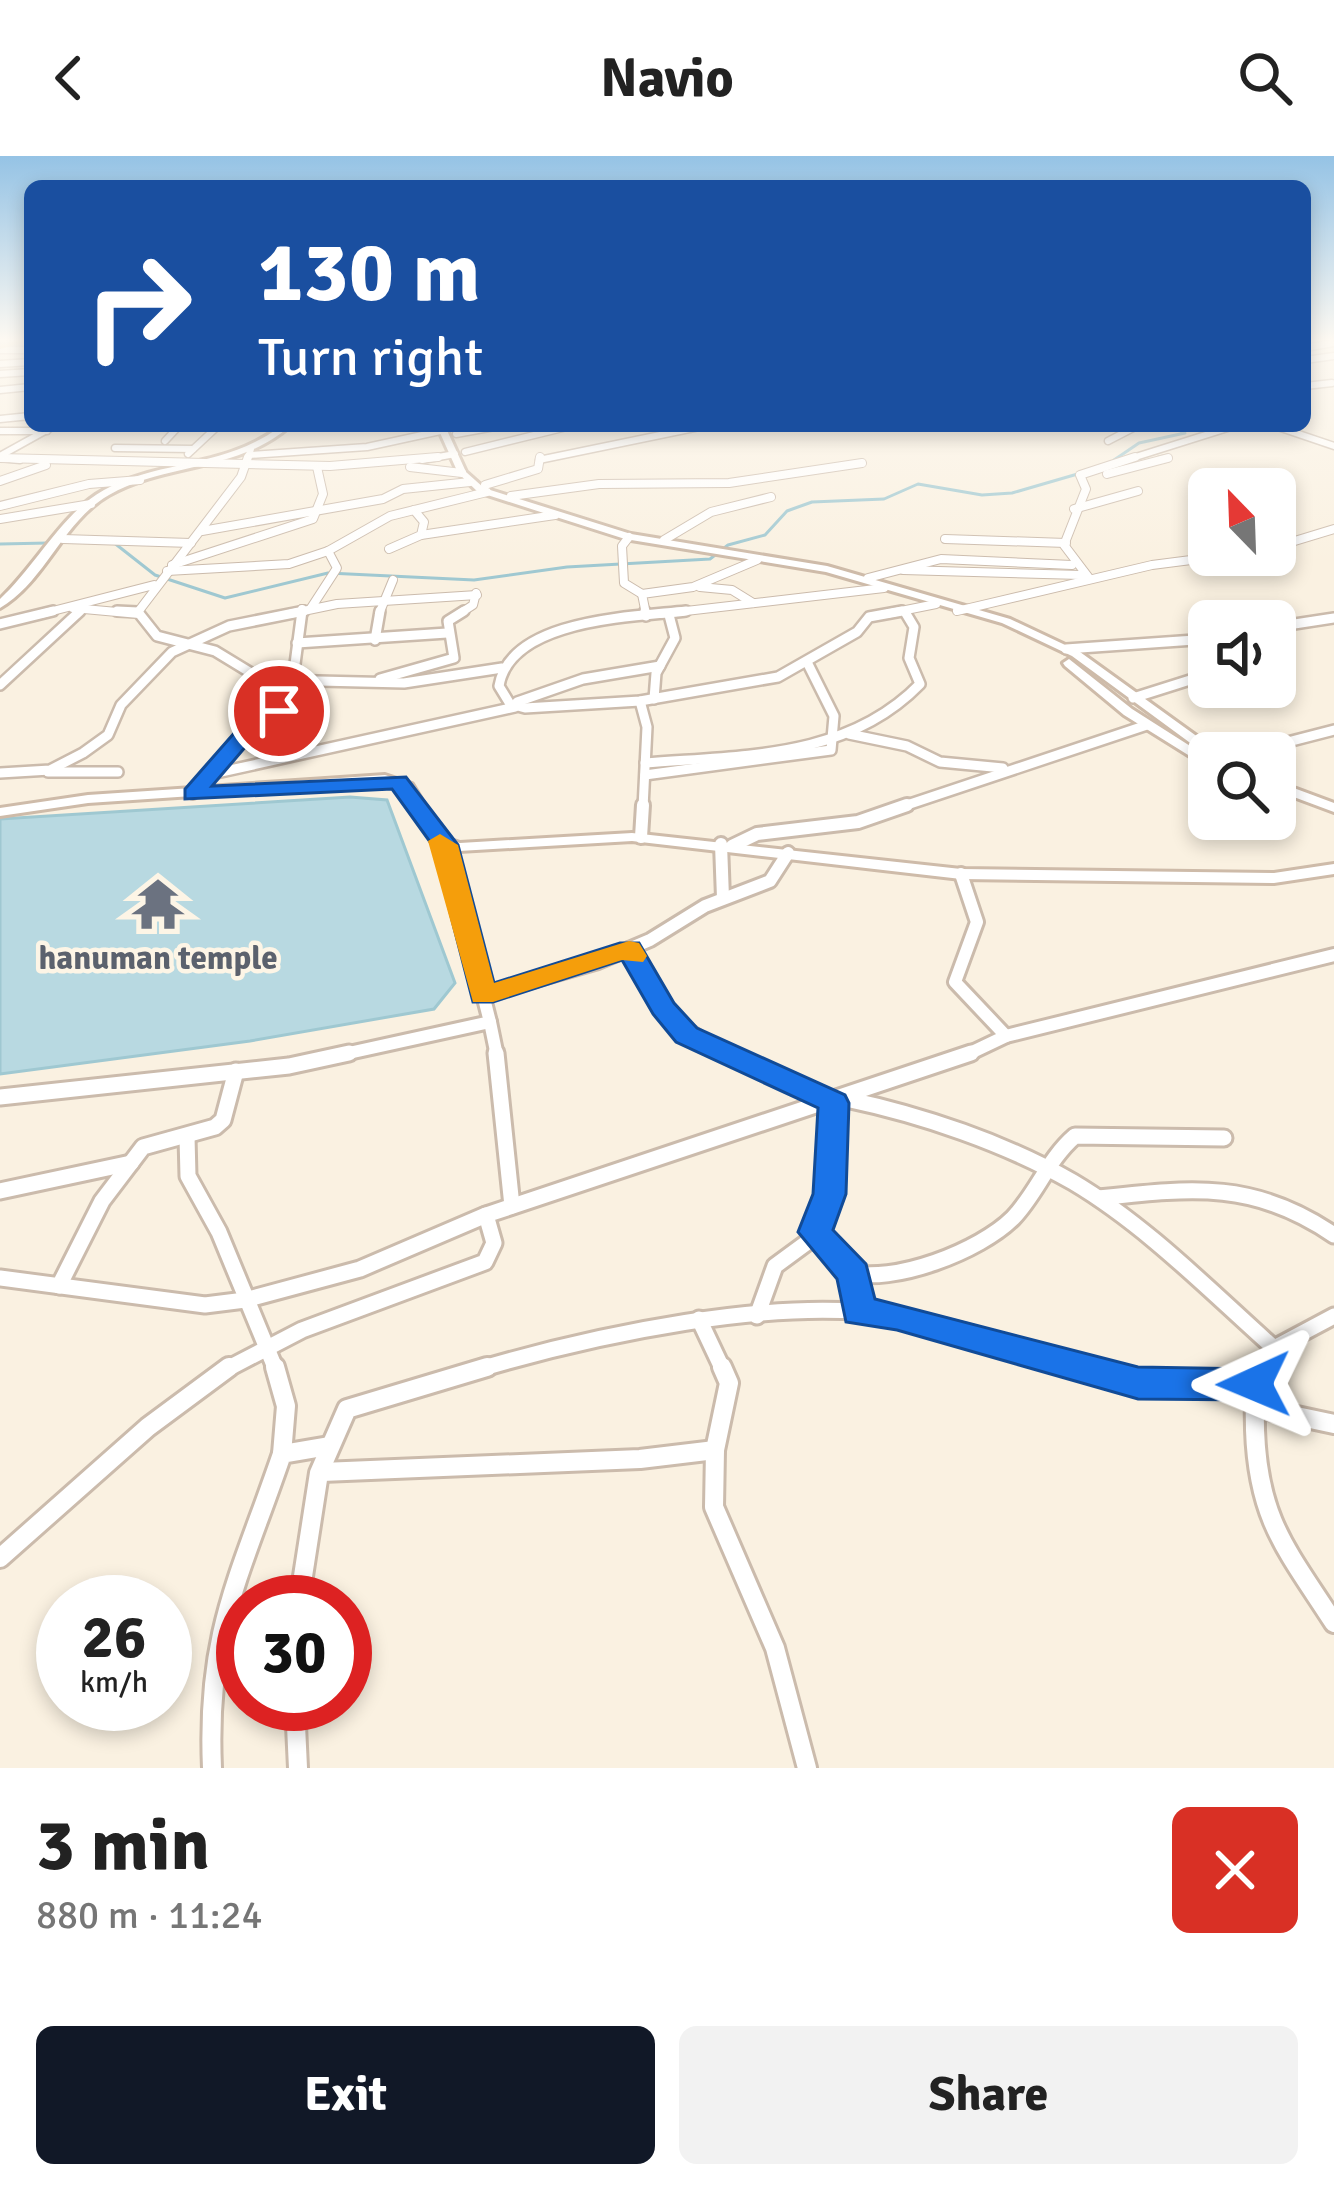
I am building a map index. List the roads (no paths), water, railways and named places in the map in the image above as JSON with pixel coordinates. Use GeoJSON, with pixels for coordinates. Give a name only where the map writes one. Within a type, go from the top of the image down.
{"type":"FeatureCollection","features":[{"type":"Feature","properties":{"kind":"street"},"geometry":{"type":"LineString","coordinates":[[0,457],[44,432]]}},
{"type":"Feature","properties":{"kind":"street"},"geometry":{"type":"LineString","coordinates":[[165,442],[174,432]]}},
{"type":"Feature","properties":{"kind":"street"},"geometry":{"type":"LineString","coordinates":[[178,463],[211,432]]}},
{"type":"Feature","properties":{"kind":"street"},"geometry":{"type":"LineString","coordinates":[[138,612],[156,583],[202,531],[249,456],[279,432]]}},
{"type":"Feature","properties":{"kind":"street"},"geometry":{"type":"LineString","coordinates":[[0,605],[34,576],[91,504],[107,491],[208,463],[367,447],[434,432]]}},
{"type":"Feature","properties":{"kind":"street"},"geometry":{"type":"LineString","coordinates":[[450,432],[486,489],[670,542]]}},
{"type":"Feature","properties":{"kind":"street"},"geometry":{"type":"LineString","coordinates":[[403,466],[546,432]]}},
{"type":"Feature","properties":{"kind":"street"},"geometry":{"type":"LineString","coordinates":[[168,570],[267,568],[329,555],[390,516],[538,469],[540,456],[661,432]]}},
{"type":"Feature","properties":{"kind":"street"},"geometry":{"type":"LineString","coordinates":[[651,443],[668,432]]}},
{"type":"Feature","properties":{"kind":"street"},"geometry":{"type":"LineString","coordinates":[[1108,440],[1124,432]]}},
{"type":"Feature","properties":{"kind":"street"},"geometry":{"type":"LineString","coordinates":[[1087,577],[1072,565],[1066,543],[1066,519],[1086,489],[1083,474],[1214,432]]}},
{"type":"Feature","properties":{"kind":"street"},"geometry":{"type":"LineString","coordinates":[[1293,432],[1334,446]]}},
{"type":"Feature","properties":{"kind":"street"},"geometry":{"type":"LineString","coordinates":[[128,441],[196,446]]}},
{"type":"Feature","properties":{"kind":"street"},"geometry":{"type":"LineString","coordinates":[[116,448],[196,446]]}},
{"type":"Feature","properties":{"kind":"street"},"geometry":{"type":"LineString","coordinates":[[460,453],[466,477]]}},
{"type":"Feature","properties":{"kind":"street"},"geometry":{"type":"LineString","coordinates":[[249,456],[317,467],[403,466],[466,477],[555,515],[629,537],[868,578],[1066,649],[1188,736]]}},
{"type":"Feature","properties":{"kind":"street"},"geometry":{"type":"LineString","coordinates":[[0,457],[46,465],[208,463]]}},
{"type":"Feature","properties":{"kind":"street"},"geometry":{"type":"LineString","coordinates":[[1082,480],[1168,458]]}},
{"type":"Feature","properties":{"kind":"street"},"geometry":{"type":"LineString","coordinates":[[511,496],[598,484],[729,483],[862,463]]}},
{"type":"Feature","properties":{"kind":"street"},"geometry":{"type":"LineString","coordinates":[[0,481],[46,465]]}},
{"type":"Feature","properties":{"kind":"street"},"geometry":{"type":"LineString","coordinates":[[168,570],[307,522],[322,507],[324,486],[317,467]]}},
{"type":"Feature","properties":{"kind":"street"},"geometry":{"type":"LineString","coordinates":[[202,531],[382,499],[403,489],[466,477]]}},
{"type":"Feature","properties":{"kind":"street"},"geometry":{"type":"LineString","coordinates":[[0,506],[89,484],[141,481]]}},
{"type":"Feature","properties":{"kind":"street"},"geometry":{"type":"LineString","coordinates":[[1073,509],[1138,491]]}},
{"type":"Feature","properties":{"kind":"street"},"geometry":{"type":"LineString","coordinates":[[670,542],[711,512],[771,497]]}},
{"type":"Feature","properties":{"kind":"street"},"geometry":{"type":"LineString","coordinates":[[0,519],[91,504]]}},
{"type":"Feature","properties":{"kind":"street"},"geometry":{"type":"LineString","coordinates":[[414,510],[424,522],[421,536]]}},
{"type":"Feature","properties":{"kind":"street"},"geometry":{"type":"LineString","coordinates":[[389,549],[421,536],[555,515]]}},
{"type":"Feature","properties":{"kind":"street"},"geometry":{"type":"LineString","coordinates":[[1296,541],[1334,530]]}},
{"type":"Feature","properties":{"kind":"street"},"geometry":{"type":"LineString","coordinates":[[1316,535],[1334,541]]}},
{"type":"Feature","properties":{"kind":"street"},"geometry":{"type":"LineString","coordinates":[[629,537],[622,546],[625,589],[642,594],[724,587],[753,602]]}},
{"type":"Feature","properties":{"kind":"street"},"geometry":{"type":"LineString","coordinates":[[945,539],[1066,543]]}},
{"type":"Feature","properties":{"kind":"street"},"geometry":{"type":"LineString","coordinates":[[983,540],[985,562]]}},
{"type":"Feature","properties":{"kind":"street"},"geometry":{"type":"LineString","coordinates":[[60,542],[191,543]]}},
{"type":"Feature","properties":{"kind":"street"},"geometry":{"type":"LineString","coordinates":[[193,794],[258,719],[279,711],[297,694],[298,644],[306,608],[337,568],[329,555]]}},
{"type":"Feature","properties":{"kind":"street"},"geometry":{"type":"LineString","coordinates":[[693,587],[753,558],[962,609],[1050,650],[1188,750]]}},
{"type":"Feature","properties":{"kind":"street"},"geometry":{"type":"LineString","coordinates":[[962,609],[1087,577],[1188,561]]}},
{"type":"Feature","properties":{"kind":"street"},"geometry":{"type":"LineString","coordinates":[[868,578],[884,569],[925,562],[1072,565]]}},
{"type":"Feature","properties":{"kind":"street"},"geometry":{"type":"LineString","coordinates":[[884,569],[1087,577]]}},
{"type":"Feature","properties":{"kind":"street"},"geometry":{"type":"LineString","coordinates":[[376,640],[381,601],[393,580]]}},
{"type":"Feature","properties":{"kind":"street"},"geometry":{"type":"LineString","coordinates":[[0,624],[78,608],[156,583]]}},
{"type":"Feature","properties":{"kind":"street"},"geometry":{"type":"LineString","coordinates":[[0,685],[78,608],[138,612],[157,636],[215,651],[256,676],[422,682],[502,668],[526,644],[559,629],[884,588]]}},
{"type":"Feature","properties":{"kind":"street"},"geometry":{"type":"LineString","coordinates":[[40,772],[102,741],[122,705],[186,644],[244,620],[306,608],[475,591],[473,605],[448,621],[455,653],[451,660],[374,681]]}},
{"type":"Feature","properties":{"kind":"street"},"geometry":{"type":"LineString","coordinates":[[642,594],[646,616]]}},
{"type":"Feature","properties":{"kind":"street"},"geometry":{"type":"LineString","coordinates":[[212,775],[431,721],[513,706],[640,701],[778,676],[808,664],[825,646],[857,632],[869,617],[936,604]]}},
{"type":"Feature","properties":{"kind":"street"},"geometry":{"type":"LineString","coordinates":[[836,738],[889,712],[920,683],[908,647],[914,627],[905,612]]}},
{"type":"Feature","properties":{"kind":"street"},"geometry":{"type":"LineString","coordinates":[[655,699],[652,685],[676,638],[669,615]]}},
{"type":"Feature","properties":{"kind":"street"},"geometry":{"type":"LineString","coordinates":[[1296,624],[1334,618]]}},
{"type":"Feature","properties":{"kind":"street"},"geometry":{"type":"LineString","coordinates":[[298,644],[447,633]]}},
{"type":"Feature","properties":{"kind":"street"},"geometry":{"type":"LineString","coordinates":[[1066,649],[1188,640]]}},
{"type":"Feature","properties":{"kind":"street"},"geometry":{"type":"LineString","coordinates":[[645,769],[814,756],[831,750],[836,738],[827,690],[808,664]]}},
{"type":"Feature","properties":{"kind":"street"},"geometry":{"type":"LineString","coordinates":[[513,706],[584,679],[660,666]]}},
{"type":"Feature","properties":{"kind":"street"},"geometry":{"type":"LineString","coordinates":[[502,668],[499,686],[513,706]]}},
{"type":"Feature","properties":{"kind":"street"},"geometry":{"type":"LineString","coordinates":[[1133,698],[1188,681]]}},
{"type":"Feature","properties":{"kind":"street"},"geometry":{"type":"LineString","coordinates":[[640,701],[647,727],[641,837]]}},
{"type":"Feature","properties":{"kind":"street"},"geometry":{"type":"LineString","coordinates":[[724,845],[757,834],[858,822],[1147,724]]}},
{"type":"Feature","properties":{"kind":"street"},"geometry":{"type":"LineString","coordinates":[[1296,740],[1334,730]]}},
{"type":"Feature","properties":{"kind":"street"},"geometry":{"type":"LineString","coordinates":[[848,734],[907,746],[940,762],[1009,769]]}},
{"type":"Feature","properties":{"kind":"street"},"geometry":{"type":"LineString","coordinates":[[0,773],[118,772]]}},
{"type":"Feature","properties":{"kind":"street"},"geometry":{"type":"LineString","coordinates":[[0,812],[398,782],[446,845],[504,1094],[512,1207]]}},
{"type":"Feature","properties":{"kind":"street"},"geometry":{"type":"LineString","coordinates":[[1296,793],[1334,808]]}},
{"type":"Feature","properties":{"kind":"street"},"geometry":{"type":"LineString","coordinates":[[1296,804],[1334,818]]}},
{"type":"Feature","properties":{"kind":"street"},"geometry":{"type":"LineString","coordinates":[[446,845],[641,837],[961,874],[1274,878],[1334,869]]}},
{"type":"Feature","properties":{"kind":"street"},"geometry":{"type":"LineString","coordinates":[[723,898],[724,845]]}},
{"type":"Feature","properties":{"kind":"street"},"geometry":{"type":"LineString","coordinates":[[483,995],[629,949],[723,898],[770,880],[788,853]]}},
{"type":"Feature","properties":{"kind":"street"},"geometry":{"type":"LineString","coordinates":[[961,874],[976,922],[955,982],[1006,1036]]}},
{"type":"Feature","properties":{"kind":"street"},"geometry":{"type":"LineString","coordinates":[[629,949],[663,1007],[687,1035],[840,1101],[912,1113],[1098,1198],[1205,1283],[1274,1348]]}},
{"type":"Feature","properties":{"kind":"street"},"geometry":{"type":"LineString","coordinates":[[0,1278],[205,1305],[244,1300],[360,1269],[487,1215],[941,1067],[1006,1036],[1102,1008],[1220,987],[1334,955]]}},
{"type":"Feature","properties":{"kind":"street"},"geometry":{"type":"LineString","coordinates":[[0,1097],[289,1066],[490,1022]]}},
{"type":"Feature","properties":{"kind":"street"},"geometry":{"type":"LineString","coordinates":[[58,1286],[102,1201],[131,1163],[150,1141],[187,1137],[223,1120],[236,1071]]}},
{"type":"Feature","properties":{"kind":"street"},"geometry":{"type":"LineString","coordinates":[[757,1316],[775,1266],[815,1232],[830,1194],[840,1101]]}},
{"type":"Feature","properties":{"kind":"street"},"geometry":{"type":"LineString","coordinates":[[854,1274],[916,1263],[981,1241],[1011,1220],[1062,1145],[1090,1133],[1224,1138]]}},
{"type":"Feature","properties":{"kind":"street"},"geometry":{"type":"LineString","coordinates":[[187,1137],[188,1176],[219,1232],[244,1300],[268,1345],[286,1406],[282,1454],[219,1631],[209,1694],[212,1768]]}},
{"type":"Feature","properties":{"kind":"street"},"geometry":{"type":"LineString","coordinates":[[0,1191],[131,1163]]}},
{"type":"Feature","properties":{"kind":"street"},"geometry":{"type":"LineString","coordinates":[[1098,1198],[1244,1191],[1276,1197],[1334,1235]]}},
{"type":"Feature","properties":{"kind":"street"},"geometry":{"type":"LineString","coordinates":[[0,1558],[192,1394],[268,1345],[485,1262],[494,1243],[487,1215]]}},
{"type":"Feature","properties":{"kind":"street"},"geometry":{"type":"LineString","coordinates":[[815,1232],[854,1274],[859,1312]]}},
{"type":"Feature","properties":{"kind":"street"},"geometry":{"type":"LineString","coordinates":[[301,1575],[328,1446],[338,1418],[361,1403],[511,1360],[698,1319],[859,1312],[897,1316],[1138,1383],[1254,1384]]}},
{"type":"Feature","properties":{"kind":"street"},"geometry":{"type":"LineString","coordinates":[[1334,1316],[1274,1348],[1254,1384],[1259,1408],[1257,1479],[1268,1520],[1334,1623]]}},
{"type":"Feature","properties":{"kind":"street"},"geometry":{"type":"LineString","coordinates":[[698,1319],[729,1383],[715,1450],[713,1507],[775,1648],[797,1714],[807,1768]]}},
{"type":"Feature","properties":{"kind":"street"},"geometry":{"type":"LineString","coordinates":[[1259,1408],[1334,1424]]}},
{"type":"Feature","properties":{"kind":"street"},"geometry":{"type":"LineString","coordinates":[[282,1454],[328,1446]]}},
{"type":"Feature","properties":{"kind":"street"},"geometry":{"type":"LineString","coordinates":[[322,1472],[640,1459],[715,1450]]}},
{"type":"Feature","properties":{"kind":"street"},"geometry":{"type":"LineString","coordinates":[[296,1731],[298,1768]]}},
{"type":"Feature","properties":{"kind":"water"},"geometry":{"type":"Polygon","coordinates":[[[350,797],[387,800],[455,983],[434,1009],[250,1041],[0,1074],[0,819],[350,797]]]}},
{"type":"Feature","properties":{"kind":"waterway"},"geometry":{"type":"LineString","coordinates":[[1114,460],[1139,443],[1183,432]]}},
{"type":"Feature","properties":{"kind":"waterway"},"geometry":{"type":"LineString","coordinates":[[113,542],[155,575],[225,598],[328,573],[474,580],[567,567],[710,559],[728,545],[765,535],[787,511],[812,502],[884,499],[918,484],[982,495],[1012,493],[1081,473]]}},
{"type":"Feature","properties":{"kind":"waterway"},"geometry":{"type":"LineString","coordinates":[[0,544],[48,543]]}},
{"type":"Feature","properties":{"kind":"place","name":"hanuman temple"},"geometry":{"type":"Point","coordinates":[158,904]}}]}
